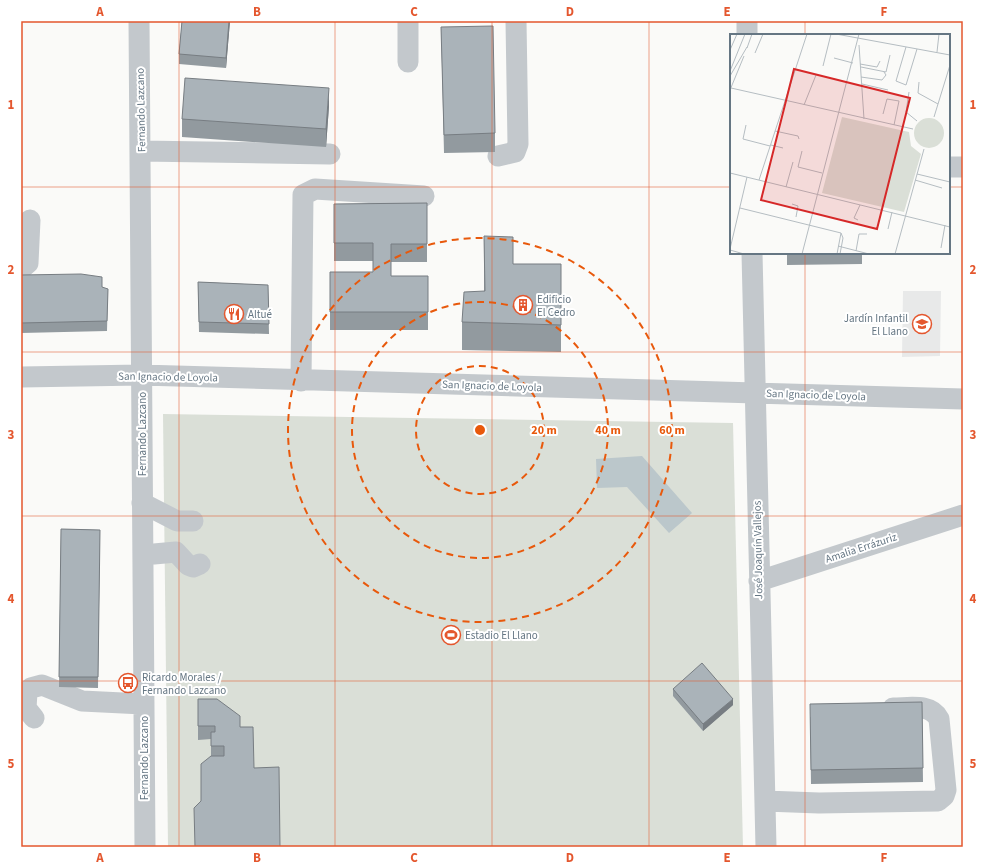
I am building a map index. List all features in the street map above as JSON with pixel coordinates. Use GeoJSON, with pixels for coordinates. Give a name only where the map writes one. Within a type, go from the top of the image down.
{"type":"FeatureCollection","features":[{"type":"Feature","properties":{"kind":"street","name":"Fernando Lazcano"},"geometry":{"type":"LineString","coordinates":[[139,21],[145,847]]}},
{"type":"Feature","properties":{"kind":"street"},"geometry":{"type":"LineString","coordinates":[[408,21],[408,62]]}},
{"type":"Feature","properties":{"kind":"street"},"geometry":{"type":"LineString","coordinates":[[498,156],[515,152],[518,144],[516,21]]}},
{"type":"Feature","properties":{"kind":"street"},"geometry":{"type":"LineString","coordinates":[[747,21],[747,34]]}},
{"type":"Feature","properties":{"kind":"street"},"geometry":{"type":"LineString","coordinates":[[141,151],[330,154]]}},
{"type":"Feature","properties":{"kind":"street"},"geometry":{"type":"LineString","coordinates":[[950,167],[963,167]]}},
{"type":"Feature","properties":{"kind":"street"},"geometry":{"type":"LineString","coordinates":[[301,381],[303,196],[315,189],[424,196]]}},
{"type":"Feature","properties":{"kind":"street"},"geometry":{"type":"LineString","coordinates":[[21,269],[28,264],[30,220]]}},
{"type":"Feature","properties":{"kind":"street","name":"José Joaquín Vallejos"},"geometry":{"type":"LineString","coordinates":[[752,254],[766,847]]}},
{"type":"Feature","properties":{"kind":"street","name":"San Ignacio de Loyola"},"geometry":{"type":"LineString","coordinates":[[21,376],[142,375],[301,381],[963,399]]}},
{"type":"Feature","properties":{"kind":"street"},"geometry":{"type":"LineString","coordinates":[[142,504],[177,521],[193,521]]}},
{"type":"Feature","properties":{"kind":"street","name":"Amalia Errázuriz"},"geometry":{"type":"LineString","coordinates":[[759,581],[963,515]]}},
{"type":"Feature","properties":{"kind":"street"},"geometry":{"type":"LineString","coordinates":[[143,555],[176,552],[188,565],[193,567],[200,564]]}},
{"type":"Feature","properties":{"kind":"street"},"geometry":{"type":"LineString","coordinates":[[34,718],[26,708],[27,692],[31,688],[42,685],[82,701],[144,704]]}},
{"type":"Feature","properties":{"kind":"street"},"geometry":{"type":"LineString","coordinates":[[765,800],[819,803],[938,801],[944,796],[946,790],[939,719],[936,712],[930,709],[874,707]]}},
{"type":"Feature","properties":{"kind":"shaded area","name":"Jardín Infantil El Llano"},"geometry":{"type":"Polygon","coordinates":[[[903,291],[941,291],[940,356],[902,357],[903,291]]]}},
{"type":"Feature","properties":{"kind":"shaded area","name":"Estadio El Llano"},"geometry":{"type":"Polygon","coordinates":[[[163,414],[733,423],[743,847],[168,847],[163,414]]]}},
{"type":"Feature","properties":{"kind":"shaded area"},"geometry":{"type":"Polygon","coordinates":[[[642,456],[692,513],[669,533],[627,487],[597,488],[596,459],[642,456]]]}},
{"type":"Feature","properties":{"kind":"building"},"geometry":{"type":"Polygon","coordinates":[[[182,21],[229,21],[226,58],[179,54],[182,21]]]}},
{"type":"Feature","properties":{"kind":"building"},"geometry":{"type":"Polygon","coordinates":[[[493,26],[495,133],[444,135],[441,27],[493,26]]]}},
{"type":"Feature","properties":{"kind":"building"},"geometry":{"type":"Polygon","coordinates":[[[185,78],[329,88],[326,129],[182,119],[185,78]]]}},
{"type":"Feature","properties":{"kind":"building"},"geometry":{"type":"Polygon","coordinates":[[[427,203],[427,244],[391,244],[391,276],[428,276],[428,312],[330,312],[330,272],[373,272],[373,243],[334,243],[334,204],[427,203]]]}},
{"type":"Feature","properties":{"kind":"building"},"geometry":{"type":"Polygon","coordinates":[[[484,236],[513,237],[513,264],[561,264],[561,325],[462,322],[464,292],[485,291],[484,236]]]}},
{"type":"Feature","properties":{"kind":"building"},"geometry":{"type":"Polygon","coordinates":[[[81,274],[102,277],[102,287],[108,289],[107,321],[21,323],[21,275],[81,274]]]}},
{"type":"Feature","properties":{"kind":"building","name":"Altué"},"geometry":{"type":"Polygon","coordinates":[[[198,282],[268,285],[269,324],[199,322],[198,282]]]}},
{"type":"Feature","properties":{"kind":"building"},"geometry":{"type":"Polygon","coordinates":[[[61,529],[100,530],[98,677],[59,677],[61,529]]]}},
{"type":"Feature","properties":{"kind":"building"},"geometry":{"type":"Polygon","coordinates":[[[702,663],[733,699],[703,724],[673,689],[702,663]]]}},
{"type":"Feature","properties":{"kind":"building"},"geometry":{"type":"Polygon","coordinates":[[[198,699],[217,699],[240,716],[240,727],[253,727],[254,768],[279,767],[280,847],[195,847],[194,808],[201,801],[201,764],[211,756],[224,756],[224,746],[211,746],[211,732],[215,732],[215,726],[198,726],[198,699]]]}},
{"type":"Feature","properties":{"kind":"building"},"geometry":{"type":"Polygon","coordinates":[[[922,702],[923,768],[811,770],[810,704],[922,702]]]}},
{"type":"Feature","properties":{"kind":"place","name":"Edificio El Cedro"},"geometry":{"type":"Point","coordinates":[523,305]}},
{"type":"Feature","properties":{"kind":"place","name":"Altué"},"geometry":{"type":"Point","coordinates":[234,314]}},
{"type":"Feature","properties":{"kind":"place","name":"Jardín Infantil El Llano"},"geometry":{"type":"Point","coordinates":[922,324]}},
{"type":"Feature","properties":{"kind":"place","name":"Estadio El Llano"},"geometry":{"type":"Point","coordinates":[451,635]}},
{"type":"Feature","properties":{"kind":"place","name":"Ricardo Morales / Fernando Lazcano"},"geometry":{"type":"Point","coordinates":[128,683]}}]}
